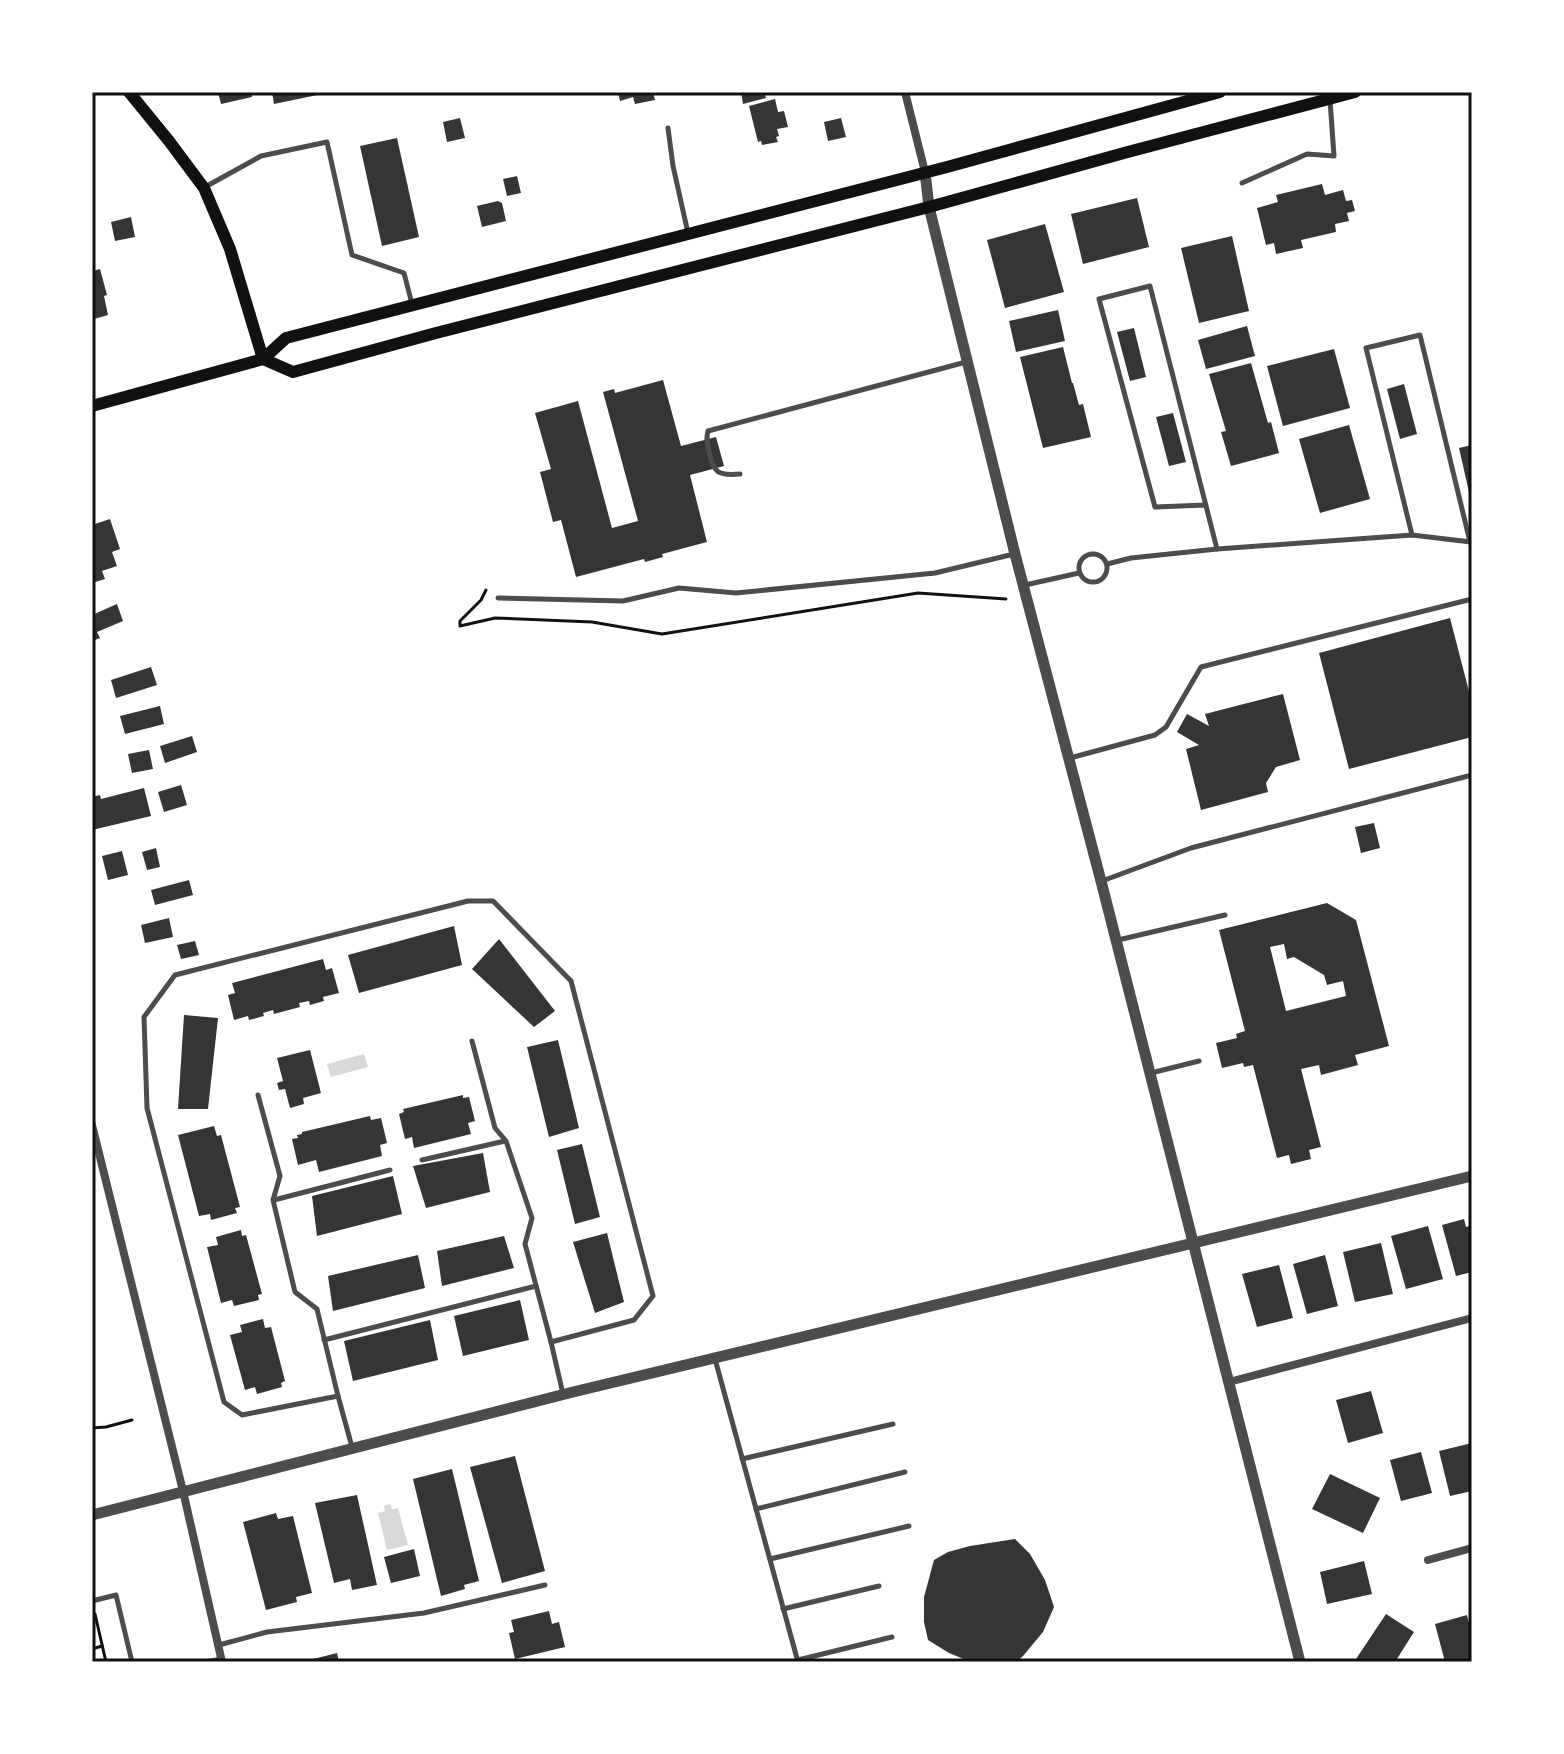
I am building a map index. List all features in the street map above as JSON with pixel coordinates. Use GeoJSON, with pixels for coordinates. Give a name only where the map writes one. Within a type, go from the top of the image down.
{"type":"FeatureCollection","features":[{"type":"Feature","properties":{"kind":"main road"},"geometry":{"type":"LineString","coordinates":[[129,92],[204,188],[230,249],[263,359],[293,372],[929,207],[1355,92]]}},
{"type":"Feature","properties":{"kind":"main road"},"geometry":{"type":"LineString","coordinates":[[92,406],[263,359],[286,338],[1220,92]]}},
{"type":"Feature","properties":{"kind":"street"},"geometry":{"type":"LineString","coordinates":[[905,92],[925,172],[929,207],[1015,554],[1300,1662]]}},
{"type":"Feature","properties":{"kind":"street"},"geometry":{"type":"LineString","coordinates":[[92,1126],[222,1660]]}},
{"type":"Feature","properties":{"kind":"street"},"geometry":{"type":"LineString","coordinates":[[92,1515],[563,1395],[1472,1176]]}},
{"type":"Feature","properties":{"kind":"street"},"geometry":{"type":"LineString","coordinates":[[1229,1382],[1472,1318]]}},
{"type":"Feature","properties":{"kind":"street"},"geometry":{"type":"LineString","coordinates":[[1428,1560],[1472,1548]]}},
{"type":"Feature","properties":{"kind":"lane"},"geometry":{"type":"LineString","coordinates":[[1242,183],[1307,154],[1334,156],[1330,99]]}},
{"type":"Feature","properties":{"kind":"lane"},"geometry":{"type":"LineString","coordinates":[[668,128],[688,234]]}},
{"type":"Feature","properties":{"kind":"lane"},"geometry":{"type":"LineString","coordinates":[[204,188],[261,156],[327,142],[352,255],[404,273],[412,305]]}},
{"type":"Feature","properties":{"kind":"lane"},"geometry":{"type":"LineString","coordinates":[[1206,505],[1155,507],[1099,299],[1150,286],[1206,505],[1217,549]]}},
{"type":"Feature","properties":{"kind":"lane"},"geometry":{"type":"LineString","coordinates":[[1107,564],[1131,558],[1217,549],[1412,535],[1471,542],[1420,335],[1366,348],[1412,535]]}},
{"type":"Feature","properties":{"kind":"lane"},"geometry":{"type":"LineString","coordinates":[[740,474],[725,476],[716,472],[711,464],[706,436],[708,431],[967,362]]}},
{"type":"Feature","properties":{"kind":"lane"},"geometry":{"type":"LineString","coordinates":[[498,598],[623,601],[679,588],[736,593],[935,573],[1015,554]]}},
{"type":"Feature","properties":{"kind":"lane"},"geometry":{"type":"LineString","coordinates":[[1087,555],[1098,555],[1107,564],[1104,577],[1096,582],[1089,583],[1079,573],[1079,563],[1087,555]]}},
{"type":"Feature","properties":{"kind":"lane"},"geometry":{"type":"LineString","coordinates":[[1024,586],[1079,573]]}},
{"type":"Feature","properties":{"kind":"lane"},"geometry":{"type":"LineString","coordinates":[[1068,759],[1155,735],[1166,727],[1201,667],[1472,599]]}},
{"type":"Feature","properties":{"kind":"lane"},"geometry":{"type":"LineString","coordinates":[[1101,881],[1191,848],[1472,775]]}},
{"type":"Feature","properties":{"kind":"lane"},"geometry":{"type":"LineString","coordinates":[[338,1396],[242,1415],[224,1402],[147,1108],[144,1017],[175,975],[468,901],[493,901],[571,981],[653,1296],[634,1320],[551,1342]]}},
{"type":"Feature","properties":{"kind":"lane"},"geometry":{"type":"LineString","coordinates":[[1117,941],[1225,915]]}},
{"type":"Feature","properties":{"kind":"lane"},"geometry":{"type":"LineString","coordinates":[[472,1041],[495,1128],[506,1141],[532,1218],[525,1244],[563,1395]]}},
{"type":"Feature","properties":{"kind":"lane"},"geometry":{"type":"LineString","coordinates":[[1150,1073],[1199,1061]]}},
{"type":"Feature","properties":{"kind":"lane"},"geometry":{"type":"LineString","coordinates":[[258,1095],[280,1176],[273,1200],[295,1292],[317,1309],[352,1449]]}},
{"type":"Feature","properties":{"kind":"lane"},"geometry":{"type":"LineString","coordinates":[[422,1160],[506,1141]]}},
{"type":"Feature","properties":{"kind":"lane"},"geometry":{"type":"LineString","coordinates":[[273,1200],[390,1170]]}},
{"type":"Feature","properties":{"kind":"lane"},"geometry":{"type":"LineString","coordinates":[[324,1340],[536,1286]]}},
{"type":"Feature","properties":{"kind":"lane"},"geometry":{"type":"LineString","coordinates":[[715,1358],[798,1661],[892,1637]]}},
{"type":"Feature","properties":{"kind":"lane"},"geometry":{"type":"LineString","coordinates":[[742,1459],[893,1424]]}},
{"type":"Feature","properties":{"kind":"lane"},"geometry":{"type":"LineString","coordinates":[[756,1509],[905,1472]]}},
{"type":"Feature","properties":{"kind":"lane"},"geometry":{"type":"LineString","coordinates":[[770,1559],[909,1526]]}},
{"type":"Feature","properties":{"kind":"lane"},"geometry":{"type":"LineString","coordinates":[[219,1645],[267,1632],[424,1613],[545,1585]]}},
{"type":"Feature","properties":{"kind":"lane"},"geometry":{"type":"LineString","coordinates":[[783,1609],[879,1586]]}},
{"type":"Feature","properties":{"kind":"lane"},"geometry":{"type":"LineString","coordinates":[[92,1601],[116,1595],[132,1662]]}},
{"type":"Feature","properties":{"kind":"lane"},"geometry":{"type":"LineString","coordinates":[[206,1662],[222,1660]]}},
{"type":"Feature","properties":{"kind":"path"},"geometry":{"type":"LineString","coordinates":[[486,590],[481,600],[460,621],[460,626],[495,618],[592,622],[662,634],[918,593],[1006,599]]}},
{"type":"Feature","properties":{"kind":"path"},"geometry":{"type":"LineString","coordinates":[[92,1428],[132,1420]]}},
{"type":"Feature","properties":{"kind":"path"},"geometry":{"type":"LineString","coordinates":[[92,1615],[95,1614],[106,1662]]}},
{"type":"Feature","properties":{"kind":"path"},"geometry":{"type":"LineString","coordinates":[[92,1649],[102,1646]]}},
{"type":"Feature","properties":{"kind":"shaded area"},"geometry":{"type":"Polygon","coordinates":[[[364,1054],[368,1067],[331,1077],[327,1064],[364,1054]]]}},
{"type":"Feature","properties":{"kind":"shaded area"},"geometry":{"type":"Polygon","coordinates":[[[390,1504],[392,1509],[398,1508],[408,1545],[387,1550],[378,1513],[385,1511],[384,1506],[390,1504]]]}},
{"type":"Feature","properties":{"kind":"building"},"geometry":{"type":"Polygon","coordinates":[[[218,92],[251,92],[252,97],[221,104],[218,92]]]}},
{"type":"Feature","properties":{"kind":"building"},"geometry":{"type":"Polygon","coordinates":[[[272,92],[327,92],[327,93],[274,104],[272,92]]]}},
{"type":"Feature","properties":{"kind":"building"},"geometry":{"type":"Polygon","coordinates":[[[618,92],[653,92],[655,100],[635,104],[633,97],[620,101],[618,92]]]}},
{"type":"Feature","properties":{"kind":"building"},"geometry":{"type":"Polygon","coordinates":[[[741,92],[764,92],[766,98],[743,104],[741,92]]]}},
{"type":"Feature","properties":{"kind":"building"},"geometry":{"type":"Polygon","coordinates":[[[775,99],[778,112],[784,111],[788,127],[777,129],[778,142],[762,145],[761,141],[758,142],[749,106],[775,99]]]}},
{"type":"Feature","properties":{"kind":"building"},"geometry":{"type":"Polygon","coordinates":[[[460,118],[465,138],[447,142],[443,122],[460,118]]]}},
{"type":"Feature","properties":{"kind":"building"},"geometry":{"type":"Polygon","coordinates":[[[841,118],[846,137],[828,141],[824,122],[841,118]]]}},
{"type":"Feature","properties":{"kind":"building"},"geometry":{"type":"Polygon","coordinates":[[[397,138],[419,237],[382,246],[360,146],[397,138]]]}},
{"type":"Feature","properties":{"kind":"building"},"geometry":{"type":"Polygon","coordinates":[[[517,176],[521,193],[507,196],[503,179],[517,176]]]}},
{"type":"Feature","properties":{"kind":"building"},"geometry":{"type":"Polygon","coordinates":[[[1322,184],[1325,195],[1343,190],[1346,201],[1352,200],[1355,211],[1347,213],[1349,221],[1335,224],[1336,232],[1301,240],[1303,248],[1276,254],[1274,243],[1266,245],[1257,208],[1278,202],[1276,195],[1322,184]]]}},
{"type":"Feature","properties":{"kind":"building"},"geometry":{"type":"Polygon","coordinates":[[[1137,198],[1149,247],[1083,264],[1071,214],[1137,198]]]}},
{"type":"Feature","properties":{"kind":"building"},"geometry":{"type":"Polygon","coordinates":[[[498,201],[502,203],[506,221],[482,227],[477,206],[498,201]]]}},
{"type":"Feature","properties":{"kind":"building"},"geometry":{"type":"Polygon","coordinates":[[[131,217],[135,237],[115,241],[111,222],[131,217]]]}},
{"type":"Feature","properties":{"kind":"building"},"geometry":{"type":"Polygon","coordinates":[[[1045,224],[1064,292],[1005,308],[987,240],[1045,224]]]}},
{"type":"Feature","properties":{"kind":"building"},"geometry":{"type":"Polygon","coordinates":[[[1232,236],[1249,311],[1199,323],[1181,248],[1232,236]]]}},
{"type":"Feature","properties":{"kind":"building"},"geometry":{"type":"Polygon","coordinates":[[[100,269],[107,295],[104,296],[108,315],[94,319],[92,271],[100,269]]]}},
{"type":"Feature","properties":{"kind":"building"},"geometry":{"type":"Polygon","coordinates":[[[1058,310],[1065,341],[1016,352],[1009,321],[1058,310]]]}},
{"type":"Feature","properties":{"kind":"building"},"geometry":{"type":"Polygon","coordinates":[[[1247,326],[1255,356],[1206,369],[1198,340],[1247,326]]]}},
{"type":"Feature","properties":{"kind":"building"},"geometry":{"type":"Polygon","coordinates":[[[1134,328],[1146,377],[1130,381],[1117,332],[1134,328]]]}},
{"type":"Feature","properties":{"kind":"building"},"geometry":{"type":"Polygon","coordinates":[[[1063,347],[1091,437],[1043,448],[1020,357],[1063,347]]]}},
{"type":"Feature","properties":{"kind":"building"},"geometry":{"type":"Polygon","coordinates":[[[1334,349],[1350,408],[1283,426],[1267,366],[1334,349]]]}},
{"type":"Feature","properties":{"kind":"building"},"geometry":{"type":"Polygon","coordinates":[[[1251,363],[1279,453],[1231,466],[1221,432],[1226,431],[1209,374],[1251,363]]]}},
{"type":"Feature","properties":{"kind":"building"},"geometry":{"type":"Polygon","coordinates":[[[663,380],[681,446],[716,437],[724,466],[690,475],[707,542],[645,562],[644,559],[576,577],[561,520],[553,522],[540,472],[551,469],[535,413],[578,401],[612,528],[638,521],[603,392],[614,389],[615,393],[663,380]]]}},
{"type":"Feature","properties":{"kind":"building"},"geometry":{"type":"Polygon","coordinates":[[[1404,384],[1417,434],[1400,439],[1387,389],[1404,384]]]}},
{"type":"Feature","properties":{"kind":"building"},"geometry":{"type":"Polygon","coordinates":[[[1173,413],[1186,462],[1169,466],[1156,417],[1173,413]]]}},
{"type":"Feature","properties":{"kind":"building"},"geometry":{"type":"Polygon","coordinates":[[[1349,425],[1370,499],[1320,513],[1299,439],[1349,425]]]}},
{"type":"Feature","properties":{"kind":"building"},"geometry":{"type":"Polygon","coordinates":[[[1472,445],[1472,501],[1471,501],[1459,448],[1472,445]]]}},
{"type":"Feature","properties":{"kind":"building"},"geometry":{"type":"Polygon","coordinates":[[[110,519],[120,549],[112,552],[117,566],[102,571],[105,579],[92,583],[92,525],[110,519]]]}},
{"type":"Feature","properties":{"kind":"building"},"geometry":{"type":"Polygon","coordinates":[[[117,604],[123,621],[97,632],[100,638],[92,641],[92,615],[117,604]]]}},
{"type":"Feature","properties":{"kind":"building"},"geometry":{"type":"Polygon","coordinates":[[[1450,618],[1472,703],[1472,737],[1349,769],[1319,653],[1450,618]]]}},
{"type":"Feature","properties":{"kind":"building"},"geometry":{"type":"Polygon","coordinates":[[[151,667],[157,685],[116,698],[111,680],[151,667]]]}},
{"type":"Feature","properties":{"kind":"building"},"geometry":{"type":"Polygon","coordinates":[[[1283,694],[1300,760],[1276,767],[1266,783],[1268,792],[1201,810],[1186,749],[1199,745],[1177,732],[1187,714],[1209,726],[1205,714],[1283,694]]]}},
{"type":"Feature","properties":{"kind":"building"},"geometry":{"type":"Polygon","coordinates":[[[160,706],[164,724],[125,734],[120,716],[160,706]]]}},
{"type":"Feature","properties":{"kind":"building"},"geometry":{"type":"Polygon","coordinates":[[[192,736],[197,752],[165,763],[160,746],[192,736]]]}},
{"type":"Feature","properties":{"kind":"building"},"geometry":{"type":"Polygon","coordinates":[[[149,750],[153,769],[132,773],[128,754],[149,750]]]}},
{"type":"Feature","properties":{"kind":"building"},"geometry":{"type":"Polygon","coordinates":[[[181,785],[187,805],[164,812],[158,792],[181,785]]]}},
{"type":"Feature","properties":{"kind":"building"},"geometry":{"type":"Polygon","coordinates":[[[144,788],[151,816],[92,830],[92,797],[100,795],[101,799],[144,788]]]}},
{"type":"Feature","properties":{"kind":"building"},"geometry":{"type":"Polygon","coordinates":[[[1374,823],[1380,848],[1361,853],[1355,827],[1374,823]]]}},
{"type":"Feature","properties":{"kind":"building"},"geometry":{"type":"Polygon","coordinates":[[[156,848],[160,867],[147,870],[142,852],[156,848]]]}},
{"type":"Feature","properties":{"kind":"building"},"geometry":{"type":"Polygon","coordinates":[[[122,851],[128,875],[108,880],[102,856],[122,851]]]}},
{"type":"Feature","properties":{"kind":"building"},"geometry":{"type":"Polygon","coordinates":[[[189,880],[193,895],[155,905],[151,890],[189,880]]]}},
{"type":"Feature","properties":{"kind":"building"},"geometry":{"type":"Polygon","coordinates":[[[1327,903],[1356,920],[1389,1046],[1355,1055],[1358,1065],[1321,1075],[1319,1065],[1301,1069],[1321,1147],[1309,1150],[1311,1159],[1291,1164],[1289,1155],[1277,1158],[1253,1065],[1244,1067],[1243,1063],[1222,1068],[1216,1043],[1237,1038],[1236,1034],[1245,1031],[1219,930],[1327,903]],[[1284,944],[1270,947],[1286,1011],[1346,996],[1343,981],[1327,985],[1324,975],[1294,957],[1287,959],[1284,944]]]}},
{"type":"Feature","properties":{"kind":"building"},"geometry":{"type":"Polygon","coordinates":[[[169,918],[173,937],[145,943],[141,925],[169,918]]]}},
{"type":"Feature","properties":{"kind":"building"},"geometry":{"type":"Polygon","coordinates":[[[454,926],[462,965],[359,993],[348,955],[454,926]]]}},
{"type":"Feature","properties":{"kind":"building"},"geometry":{"type":"Polygon","coordinates":[[[499,939],[555,1011],[534,1027],[472,969],[499,939]]]}},
{"type":"Feature","properties":{"kind":"building"},"geometry":{"type":"Polygon","coordinates":[[[195,941],[199,955],[181,959],[177,945],[195,941]]]}},
{"type":"Feature","properties":{"kind":"building"},"geometry":{"type":"Polygon","coordinates":[[[323,959],[326,970],[332,968],[339,993],[323,997],[324,1001],[310,1005],[309,1001],[299,1003],[300,1007],[274,1014],[273,1010],[249,1020],[248,1016],[234,1020],[228,995],[235,993],[232,983],[323,959]]]}},
{"type":"Feature","properties":{"kind":"building"},"geometry":{"type":"Polygon","coordinates":[[[184,1015],[218,1018],[208,1109],[178,1109],[184,1015]]]}},
{"type":"Feature","properties":{"kind":"building"},"geometry":{"type":"Polygon","coordinates":[[[558,1040],[579,1128],[549,1137],[527,1047],[558,1040]]]}},
{"type":"Feature","properties":{"kind":"building"},"geometry":{"type":"Polygon","coordinates":[[[310,1050],[321,1093],[303,1098],[304,1104],[290,1108],[285,1089],[279,1090],[277,1083],[283,1081],[277,1058],[310,1050]]]}},
{"type":"Feature","properties":{"kind":"building"},"geometry":{"type":"Polygon","coordinates":[[[463,1095],[463,1098],[469,1097],[475,1121],[468,1123],[471,1134],[414,1148],[412,1137],[405,1139],[399,1114],[404,1112],[403,1109],[463,1095]]]}},
{"type":"Feature","properties":{"kind":"building"},"geometry":{"type":"Polygon","coordinates":[[[370,1116],[371,1120],[381,1118],[387,1143],[380,1145],[382,1156],[319,1172],[316,1160],[298,1165],[292,1139],[298,1138],[297,1135],[370,1116]]]}},
{"type":"Feature","properties":{"kind":"building"},"geometry":{"type":"Polygon","coordinates":[[[214,1126],[217,1136],[221,1135],[240,1207],[235,1208],[237,1213],[211,1220],[210,1214],[199,1216],[178,1135],[214,1126]]]}},
{"type":"Feature","properties":{"kind":"building"},"geometry":{"type":"Polygon","coordinates":[[[582,1144],[600,1217],[575,1224],[557,1150],[582,1144]]]}},
{"type":"Feature","properties":{"kind":"building"},"geometry":{"type":"Polygon","coordinates":[[[483,1153],[490,1192],[426,1208],[413,1166],[483,1153]]]}},
{"type":"Feature","properties":{"kind":"building"},"geometry":{"type":"Polygon","coordinates":[[[393,1176],[402,1214],[317,1236],[312,1196],[393,1176]]]}},
{"type":"Feature","properties":{"kind":"building"},"geometry":{"type":"Polygon","coordinates":[[[1464,1219],[1466,1227],[1472,1225],[1472,1272],[1456,1276],[1442,1225],[1464,1219]]]}},
{"type":"Feature","properties":{"kind":"building"},"geometry":{"type":"Polygon","coordinates":[[[1428,1226],[1443,1279],[1406,1289],[1391,1236],[1428,1226]]]}},
{"type":"Feature","properties":{"kind":"building"},"geometry":{"type":"Polygon","coordinates":[[[241,1230],[242,1236],[246,1235],[262,1294],[258,1295],[259,1300],[234,1306],[232,1300],[221,1303],[207,1247],[218,1245],[216,1237],[241,1230]]]}},
{"type":"Feature","properties":{"kind":"building"},"geometry":{"type":"Polygon","coordinates":[[[607,1233],[624,1302],[595,1313],[573,1242],[607,1233]]]}},
{"type":"Feature","properties":{"kind":"building"},"geometry":{"type":"Polygon","coordinates":[[[504,1236],[514,1268],[442,1286],[437,1251],[504,1236]]]}},
{"type":"Feature","properties":{"kind":"building"},"geometry":{"type":"Polygon","coordinates":[[[1381,1243],[1393,1294],[1355,1302],[1343,1252],[1381,1243]]]}},
{"type":"Feature","properties":{"kind":"building"},"geometry":{"type":"Polygon","coordinates":[[[418,1255],[425,1288],[333,1311],[328,1276],[418,1255]]]}},
{"type":"Feature","properties":{"kind":"building"},"geometry":{"type":"Polygon","coordinates":[[[1325,1255],[1338,1306],[1307,1314],[1293,1264],[1325,1255]]]}},
{"type":"Feature","properties":{"kind":"building"},"geometry":{"type":"Polygon","coordinates":[[[1279,1265],[1293,1318],[1257,1327],[1242,1274],[1279,1265]]]}},
{"type":"Feature","properties":{"kind":"building"},"geometry":{"type":"Polygon","coordinates":[[[520,1300],[529,1340],[463,1356],[454,1316],[520,1300]]]}},
{"type":"Feature","properties":{"kind":"building"},"geometry":{"type":"Polygon","coordinates":[[[263,1319],[265,1328],[271,1327],[285,1381],[281,1383],[282,1387],[257,1394],[255,1387],[245,1390],[230,1335],[242,1332],[240,1325],[263,1319]]]}},
{"type":"Feature","properties":{"kind":"building"},"geometry":{"type":"Polygon","coordinates":[[[430,1320],[438,1360],[353,1381],[344,1341],[430,1320]]]}},
{"type":"Feature","properties":{"kind":"building"},"geometry":{"type":"Polygon","coordinates":[[[1371,1391],[1383,1433],[1348,1443],[1336,1400],[1371,1391]]]}},
{"type":"Feature","properties":{"kind":"building"},"geometry":{"type":"Polygon","coordinates":[[[1472,1443],[1472,1491],[1450,1496],[1439,1451],[1472,1443]]]}},
{"type":"Feature","properties":{"kind":"building"},"geometry":{"type":"Polygon","coordinates":[[[1421,1452],[1432,1493],[1401,1501],[1390,1460],[1421,1452]]]}},
{"type":"Feature","properties":{"kind":"building"},"geometry":{"type":"Polygon","coordinates":[[[515,1456],[545,1571],[502,1583],[470,1467],[515,1456]]]}},
{"type":"Feature","properties":{"kind":"building"},"geometry":{"type":"Polygon","coordinates":[[[452,1469],[479,1581],[441,1596],[413,1479],[452,1469]]]}},
{"type":"Feature","properties":{"kind":"building"},"geometry":{"type":"Polygon","coordinates":[[[1330,1474],[1380,1498],[1363,1533],[1312,1509],[1330,1474]]]}},
{"type":"Feature","properties":{"kind":"building"},"geometry":{"type":"Polygon","coordinates":[[[357,1495],[377,1585],[352,1590],[350,1579],[334,1583],[315,1503],[357,1495]]]}},
{"type":"Feature","properties":{"kind":"building"},"geometry":{"type":"Polygon","coordinates":[[[276,1513],[278,1519],[293,1516],[312,1593],[296,1597],[297,1602],[266,1610],[243,1522],[276,1513]]]}},
{"type":"Feature","properties":{"kind":"building"},"geometry":{"type":"Polygon","coordinates":[[[1015,1539],[1030,1554],[1045,1580],[1054,1607],[1043,1632],[1023,1656],[1016,1662],[971,1662],[928,1640],[924,1597],[934,1560],[970,1546],[1015,1539]]]}},
{"type":"Feature","properties":{"kind":"building"},"geometry":{"type":"Polygon","coordinates":[[[414,1549],[420,1576],[391,1583],[384,1557],[414,1549]]]}},
{"type":"Feature","properties":{"kind":"building"},"geometry":{"type":"Polygon","coordinates":[[[1364,1561],[1372,1594],[1327,1604],[1320,1572],[1364,1561]]]}},
{"type":"Feature","properties":{"kind":"building"},"geometry":{"type":"Polygon","coordinates":[[[549,1611],[552,1624],[559,1622],[565,1647],[515,1659],[509,1633],[514,1632],[511,1620],[549,1611]]]}},
{"type":"Feature","properties":{"kind":"building"},"geometry":{"type":"Polygon","coordinates":[[[1386,1614],[1414,1632],[1395,1662],[1354,1662],[1386,1614]]]}},
{"type":"Feature","properties":{"kind":"building"},"geometry":{"type":"Polygon","coordinates":[[[1467,1615],[1472,1635],[1472,1659],[1445,1662],[1435,1624],[1467,1615]]]}},
{"type":"Feature","properties":{"kind":"building"},"geometry":{"type":"Polygon","coordinates":[[[337,1653],[339,1662],[305,1662],[305,1661],[337,1653]]]}}]}
